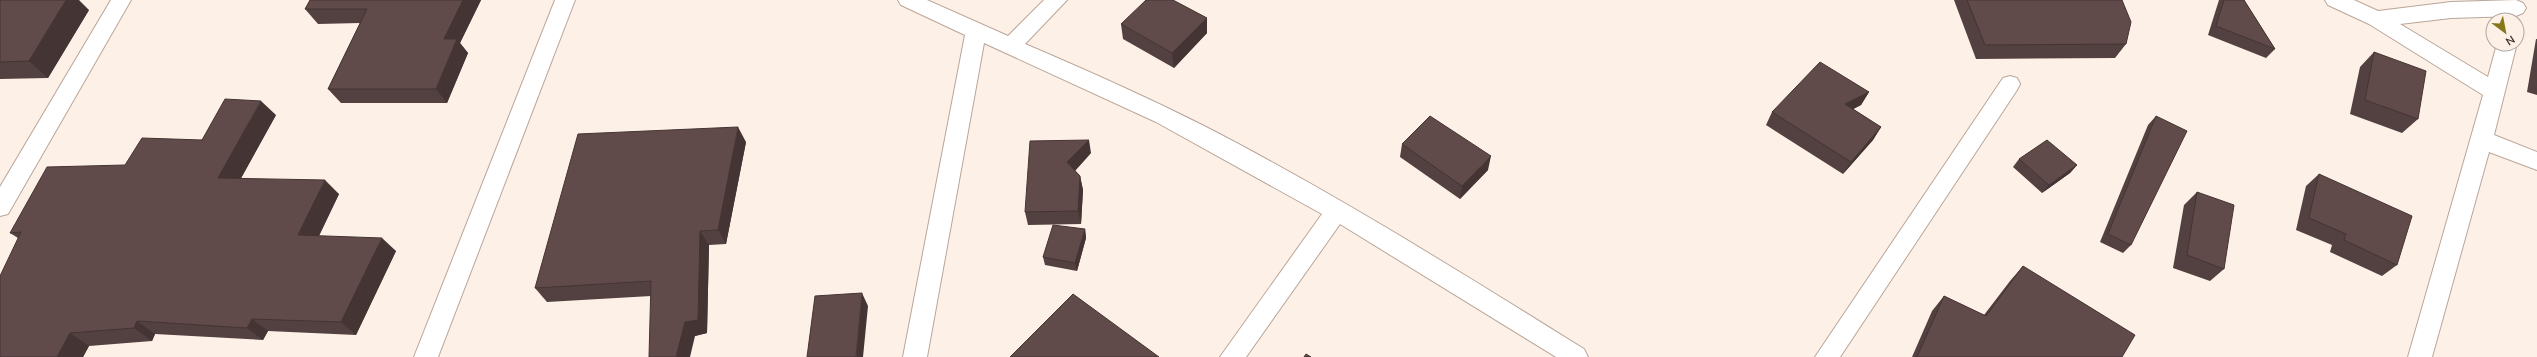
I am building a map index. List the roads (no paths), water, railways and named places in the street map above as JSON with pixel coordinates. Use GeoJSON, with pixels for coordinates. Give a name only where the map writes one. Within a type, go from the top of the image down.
{"type":"FeatureCollection","features":[{"type":"Feature","properties":{"kind":"street"},"geometry":{"type":"LineString","coordinates":[[0,207],[121,0]]}},
{"type":"Feature","properties":{"kind":"street"},"geometry":{"type":"LineString","coordinates":[[426,357],[565,0]]}},
{"type":"Feature","properties":{"kind":"street"},"geometry":{"type":"LineString","coordinates":[[908,0],[1009,47],[1040,58],[1198,133],[1337,211],[1437,270],[1576,357]]}},
{"type":"Feature","properties":{"kind":"street"},"geometry":{"type":"LineString","coordinates":[[1009,47],[1057,0]]}},
{"type":"Feature","properties":{"kind":"street"},"geometry":{"type":"LineString","coordinates":[[2335,0],[2376,19],[2494,91]]}},
{"type":"Feature","properties":{"kind":"street"},"geometry":{"type":"LineString","coordinates":[[2376,19],[2451,10],[2515,9]]}},
{"type":"Feature","properties":{"kind":"street"},"geometry":{"type":"LineString","coordinates":[[914,357],[976,31]]}},
{"type":"Feature","properties":{"kind":"street"},"geometry":{"type":"LineString","coordinates":[[2420,357],[2482,140],[2504,52]]}},
{"type":"Feature","properties":{"kind":"street"},"geometry":{"type":"LineString","coordinates":[[1827,357],[2010,84]]}},
{"type":"Feature","properties":{"kind":"street"},"geometry":{"type":"LineString","coordinates":[[2482,140],[2537,161]]}},
{"type":"Feature","properties":{"kind":"street"},"geometry":{"type":"LineString","coordinates":[[1232,357],[1337,211]]}}]}
